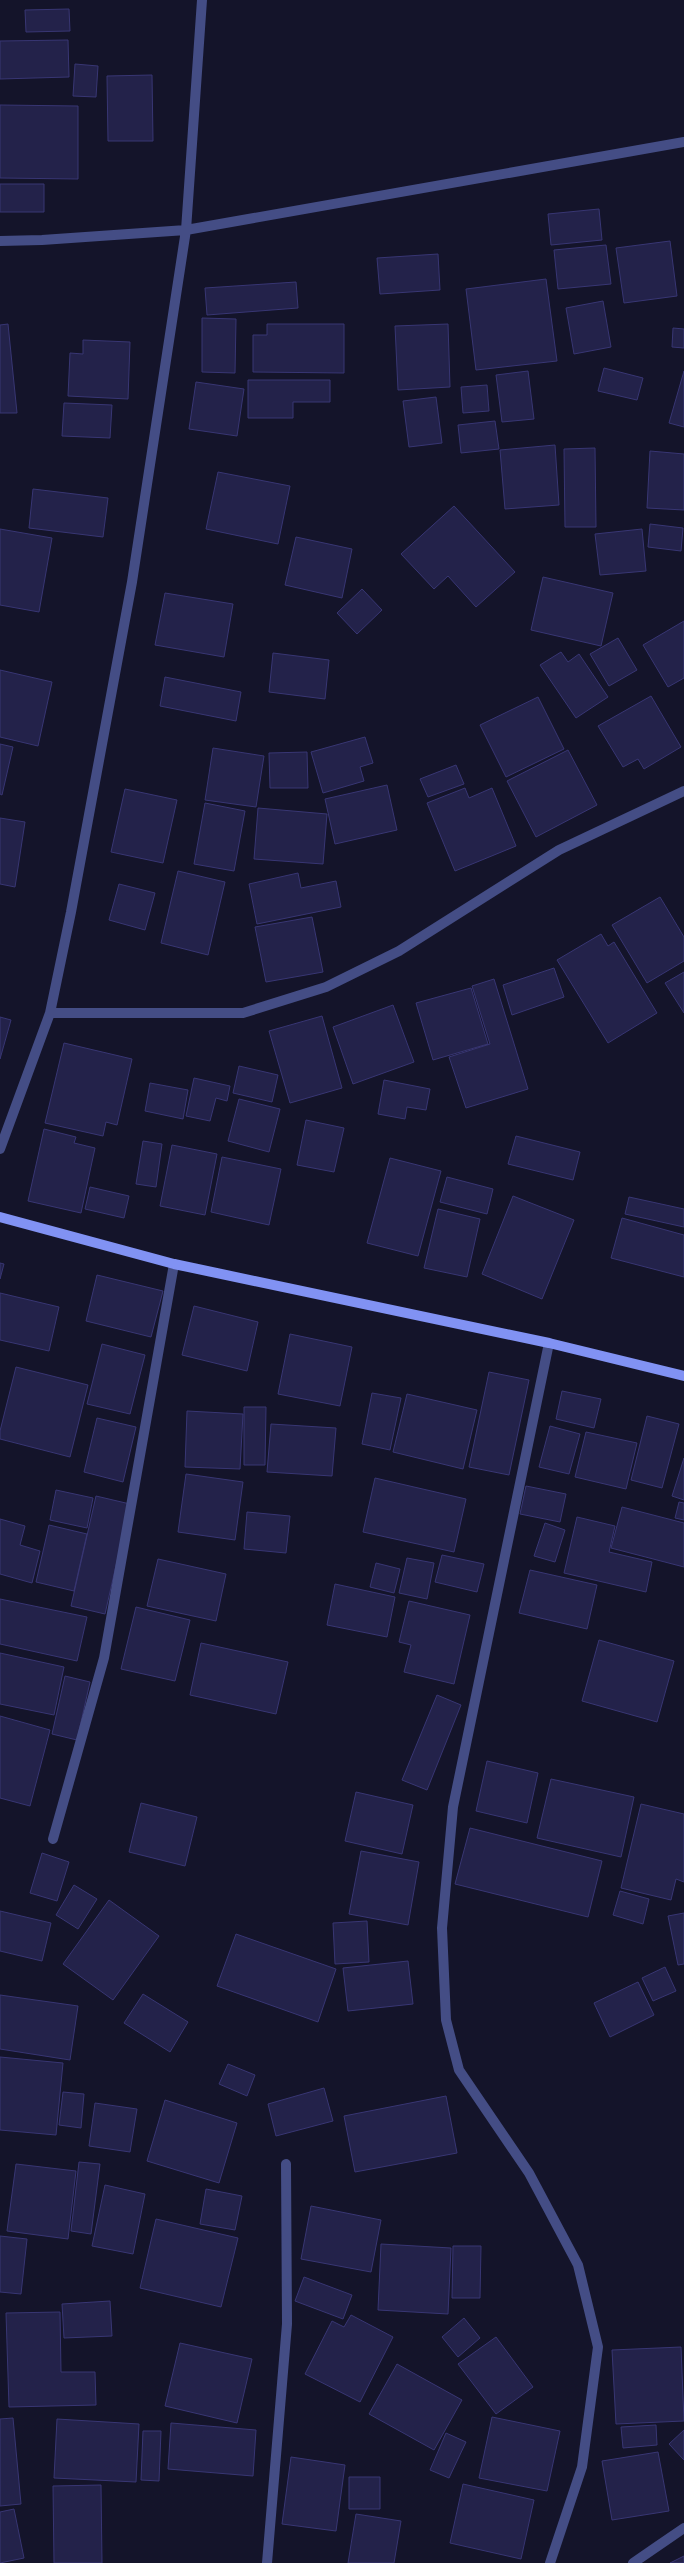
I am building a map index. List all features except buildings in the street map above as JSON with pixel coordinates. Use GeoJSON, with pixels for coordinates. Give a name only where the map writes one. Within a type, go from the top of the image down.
{"type":"FeatureCollection","features":[{"type":"Feature","properties":{"kind":"street"},"geometry":{"type":"LineString","coordinates":[[0,1149],[50,1013],[71,912],[132,582],[186,230],[202,0]]}},
{"type":"Feature","properties":{"kind":"street"},"geometry":{"type":"LineString","coordinates":[[0,241],[186,230],[684,142]]}},
{"type":"Feature","properties":{"kind":"street"},"geometry":{"type":"LineString","coordinates":[[50,1013],[243,1012],[326,987],[399,951],[559,850],[684,791]]}},
{"type":"Feature","properties":{"kind":"street"},"geometry":{"type":"LineString","coordinates":[[0,1217],[174,1264],[549,1343],[684,1376]]}},
{"type":"Feature","properties":{"kind":"street"},"geometry":{"type":"LineString","coordinates":[[53,1839],[104,1658],[174,1264]]}},
{"type":"Feature","properties":{"kind":"street"},"geometry":{"type":"LineString","coordinates":[[549,1343],[453,1807],[442,1928],[446,2020],[459,2070],[529,2173],[578,2265],[598,2347],[582,2467],[550,2563]]}},
{"type":"Feature","properties":{"kind":"street"},"geometry":{"type":"LineString","coordinates":[[267,2563],[287,2324],[286,2164]]}},
{"type":"Feature","properties":{"kind":"street"},"geometry":{"type":"LineString","coordinates":[[632,2563],[684,2528]]}}]}
